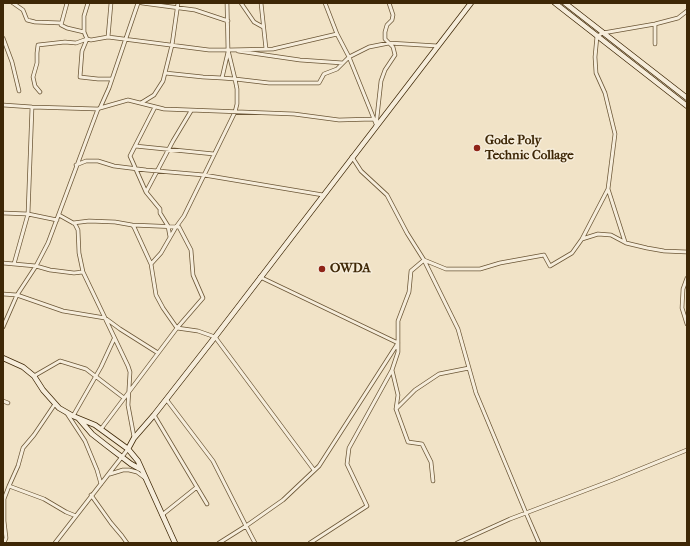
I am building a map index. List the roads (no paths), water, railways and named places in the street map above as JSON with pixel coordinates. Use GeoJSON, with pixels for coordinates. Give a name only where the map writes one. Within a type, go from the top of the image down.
{"type":"FeatureCollection","features":[{"type":"Feature","properties":{"kind":"street"},"geometry":{"type":"LineString","coordinates":[[13,3],[23,10],[27,20],[35,22],[61,23],[67,28],[84,32]]}},
{"type":"Feature","properties":{"kind":"street"},"geometry":{"type":"LineString","coordinates":[[61,23],[67,3]]}},
{"type":"Feature","properties":{"kind":"street"},"geometry":{"type":"LineString","coordinates":[[88,3],[84,16],[84,32],[87,39],[82,50],[80,77],[112,79]]}},
{"type":"Feature","properties":{"kind":"street"},"geometry":{"type":"LineString","coordinates":[[108,37],[111,3]]}},
{"type":"Feature","properties":{"kind":"street"},"geometry":{"type":"LineString","coordinates":[[3,327],[17,295],[36,266],[48,243],[76,165],[112,79],[138,3]]}},
{"type":"Feature","properties":{"kind":"street"},"geometry":{"type":"LineString","coordinates":[[142,3],[164,6],[178,5],[228,21]]}},
{"type":"Feature","properties":{"kind":"street"},"geometry":{"type":"LineString","coordinates":[[222,78],[228,50],[227,3]]}},
{"type":"Feature","properties":{"kind":"street"},"geometry":{"type":"LineString","coordinates":[[241,3],[254,22],[263,27]]}},
{"type":"Feature","properties":{"kind":"street"},"geometry":{"type":"LineString","coordinates":[[261,3],[266,49]]}},
{"type":"Feature","properties":{"kind":"street"},"geometry":{"type":"LineString","coordinates":[[325,3],[337,34],[349,56],[376,126]]}},
{"type":"Feature","properties":{"kind":"street"},"geometry":{"type":"LineString","coordinates":[[376,126],[381,81],[385,70],[395,55],[393,47],[385,39],[387,25],[392,20],[393,15],[389,3]]}},
{"type":"Feature","properties":{"kind":"street"},"geometry":{"type":"LineString","coordinates":[[55,543],[128,449],[134,438],[154,415],[215,337],[471,3]]}},
{"type":"Feature","properties":{"kind":"street"},"geometry":{"type":"LineString","coordinates":[[555,3],[687,106]]}},
{"type":"Feature","properties":{"kind":"street"},"geometry":{"type":"LineString","coordinates":[[567,3],[687,98]]}},
{"type":"Feature","properties":{"kind":"street"},"geometry":{"type":"LineString","coordinates":[[141,103],[154,95],[165,73],[172,45],[178,5]]}},
{"type":"Feature","properties":{"kind":"street"},"geometry":{"type":"LineString","coordinates":[[597,36],[603,32],[655,24],[678,18],[687,11]]}},
{"type":"Feature","properties":{"kind":"street"},"geometry":{"type":"LineString","coordinates":[[655,24],[656,44]]}},
{"type":"Feature","properties":{"kind":"street"},"geometry":{"type":"LineString","coordinates":[[40,92],[35,86],[33,77],[37,63],[38,45],[65,42],[76,43],[87,39],[91,40],[108,37],[209,50],[266,49],[337,34]]}},
{"type":"Feature","properties":{"kind":"street"},"geometry":{"type":"LineString","coordinates":[[424,260],[446,269],[480,269],[500,263],[544,255],[550,266],[572,253],[582,239],[608,189],[615,134],[605,93],[596,73],[595,57],[597,36]]}},
{"type":"Feature","properties":{"kind":"street"},"geometry":{"type":"LineString","coordinates":[[3,38],[12,62],[19,91]]}},
{"type":"Feature","properties":{"kind":"street"},"geometry":{"type":"LineString","coordinates":[[165,73],[269,83],[318,83],[324,74],[337,69],[349,56],[369,47],[389,43],[438,46]]}},
{"type":"Feature","properties":{"kind":"street"},"geometry":{"type":"LineString","coordinates":[[228,50],[300,60],[343,63]]}},
{"type":"Feature","properties":{"kind":"street"},"geometry":{"type":"LineString","coordinates":[[151,264],[161,253],[184,216],[235,112],[237,104],[237,89],[228,50]]}},
{"type":"Feature","properties":{"kind":"street"},"geometry":{"type":"LineString","coordinates":[[665,89],[668,84]]}},
{"type":"Feature","properties":{"kind":"street"},"geometry":{"type":"LineString","coordinates":[[3,105],[99,108],[128,100],[164,109],[294,114],[339,120],[373,119]]}},
{"type":"Feature","properties":{"kind":"street"},"geometry":{"type":"LineString","coordinates":[[14,264],[28,214],[32,107]]}},
{"type":"Feature","properties":{"kind":"street"},"geometry":{"type":"LineString","coordinates":[[155,107],[130,156],[146,192],[160,209],[160,213],[168,226],[170,237]]}},
{"type":"Feature","properties":{"kind":"street"},"geometry":{"type":"LineString","coordinates":[[146,192],[191,110]]}},
{"type":"Feature","properties":{"kind":"street"},"geometry":{"type":"LineString","coordinates":[[135,146],[214,154]]}},
{"type":"Feature","properties":{"kind":"street"},"geometry":{"type":"LineString","coordinates":[[352,157],[361,171],[387,195],[407,233],[424,260],[458,329],[476,393],[539,543]]}},
{"type":"Feature","properties":{"kind":"street"},"geometry":{"type":"LineString","coordinates":[[76,165],[86,161],[98,161],[114,166],[204,175],[323,196]]}},
{"type":"Feature","properties":{"kind":"street"},"geometry":{"type":"LineString","coordinates":[[608,189],[626,243]]}},
{"type":"Feature","properties":{"kind":"street"},"geometry":{"type":"LineString","coordinates":[[3,213],[28,214],[57,220]]}},
{"type":"Feature","properties":{"kind":"street"},"geometry":{"type":"LineString","coordinates":[[59,215],[73,223],[78,230],[79,253],[83,272],[130,372],[128,405],[134,438]]}},
{"type":"Feature","properties":{"kind":"street"},"geometry":{"type":"LineString","coordinates":[[73,223],[89,221],[178,227],[191,250],[193,275],[203,298],[177,328],[100,429]]}},
{"type":"Feature","properties":{"kind":"street"},"geometry":{"type":"LineString","coordinates":[[132,225],[138,234],[151,264],[156,295],[177,328],[198,331],[215,337],[314,470]]}},
{"type":"Feature","properties":{"kind":"street"},"geometry":{"type":"LineString","coordinates":[[582,239],[598,234],[611,235],[626,243],[664,252],[687,252]]}},
{"type":"Feature","properties":{"kind":"street"},"geometry":{"type":"LineString","coordinates":[[310,543],[367,506],[347,464],[349,448],[392,370],[398,352],[398,321],[409,292],[411,271],[424,260]]}},
{"type":"Feature","properties":{"kind":"street"},"geometry":{"type":"LineString","coordinates":[[3,263],[36,266],[50,270],[74,273],[83,272]]}},
{"type":"Feature","properties":{"kind":"street"},"geometry":{"type":"LineString","coordinates":[[260,277],[398,343]]}},
{"type":"Feature","properties":{"kind":"street"},"geometry":{"type":"LineString","coordinates":[[687,278],[683,289],[682,308],[687,324]]}},
{"type":"Feature","properties":{"kind":"street"},"geometry":{"type":"LineString","coordinates":[[3,294],[17,295],[63,311],[105,318],[120,330],[158,353]]}},
{"type":"Feature","properties":{"kind":"street"},"geometry":{"type":"LineString","coordinates":[[75,417],[114,338]]}},
{"type":"Feature","properties":{"kind":"street"},"geometry":{"type":"LineString","coordinates":[[219,543],[283,500],[319,466],[398,343]]}},
{"type":"Feature","properties":{"kind":"street"},"geometry":{"type":"LineString","coordinates":[[3,358],[23,367],[34,376],[55,404],[66,412],[85,420],[100,429],[128,449],[138,461],[175,543]]}},
{"type":"Feature","properties":{"kind":"street"},"geometry":{"type":"LineString","coordinates":[[34,376],[60,362],[86,369],[124,398]]}},
{"type":"Feature","properties":{"kind":"street"},"geometry":{"type":"LineString","coordinates":[[396,409],[415,390],[440,374],[469,368]]}},
{"type":"Feature","properties":{"kind":"street"},"geometry":{"type":"LineString","coordinates":[[392,370],[398,395],[396,409],[408,442],[422,444],[432,462],[433,481]]}},
{"type":"Feature","properties":{"kind":"street"},"geometry":{"type":"LineString","coordinates":[[166,399],[213,461],[255,543]]}},
{"type":"Feature","properties":{"kind":"street"},"geometry":{"type":"LineString","coordinates":[[3,402],[8,403]]}},
{"type":"Feature","properties":{"kind":"street"},"geometry":{"type":"LineString","coordinates":[[4,543],[6,538],[4,499],[18,466],[23,448],[34,435],[55,404]]}},
{"type":"Feature","properties":{"kind":"street"},"geometry":{"type":"LineString","coordinates":[[66,412],[84,441],[97,470],[101,484]]}},
{"type":"Feature","properties":{"kind":"street"},"geometry":{"type":"LineString","coordinates":[[154,415],[207,504]]}},
{"type":"Feature","properties":{"kind":"street"},"geometry":{"type":"LineString","coordinates":[[75,417],[92,434],[131,464],[142,470]]}},
{"type":"Feature","properties":{"kind":"street"},"geometry":{"type":"LineString","coordinates":[[457,543],[526,513],[687,450]]}},
{"type":"Feature","properties":{"kind":"street"},"geometry":{"type":"LineString","coordinates":[[108,474],[129,470],[137,472],[147,480]]}},
{"type":"Feature","properties":{"kind":"street"},"geometry":{"type":"LineString","coordinates":[[9,486],[44,499],[76,516]]}},
{"type":"Feature","properties":{"kind":"street"},"geometry":{"type":"LineString","coordinates":[[162,515],[197,487]]}},
{"type":"Feature","properties":{"kind":"street"},"geometry":{"type":"LineString","coordinates":[[91,495],[127,543]]}},
{"type":"Feature","properties":{"kind":"street"},"geometry":{"type":"LineString","coordinates":[[317,539],[319,543]]}},
{"type":"Feature","properties":{"kind":"place","name":"Gode Poly Technic Collage"},"geometry":{"type":"Point","coordinates":[477,148]}},
{"type":"Feature","properties":{"kind":"place","name":"OWDA"},"geometry":{"type":"Point","coordinates":[322,269]}}]}
